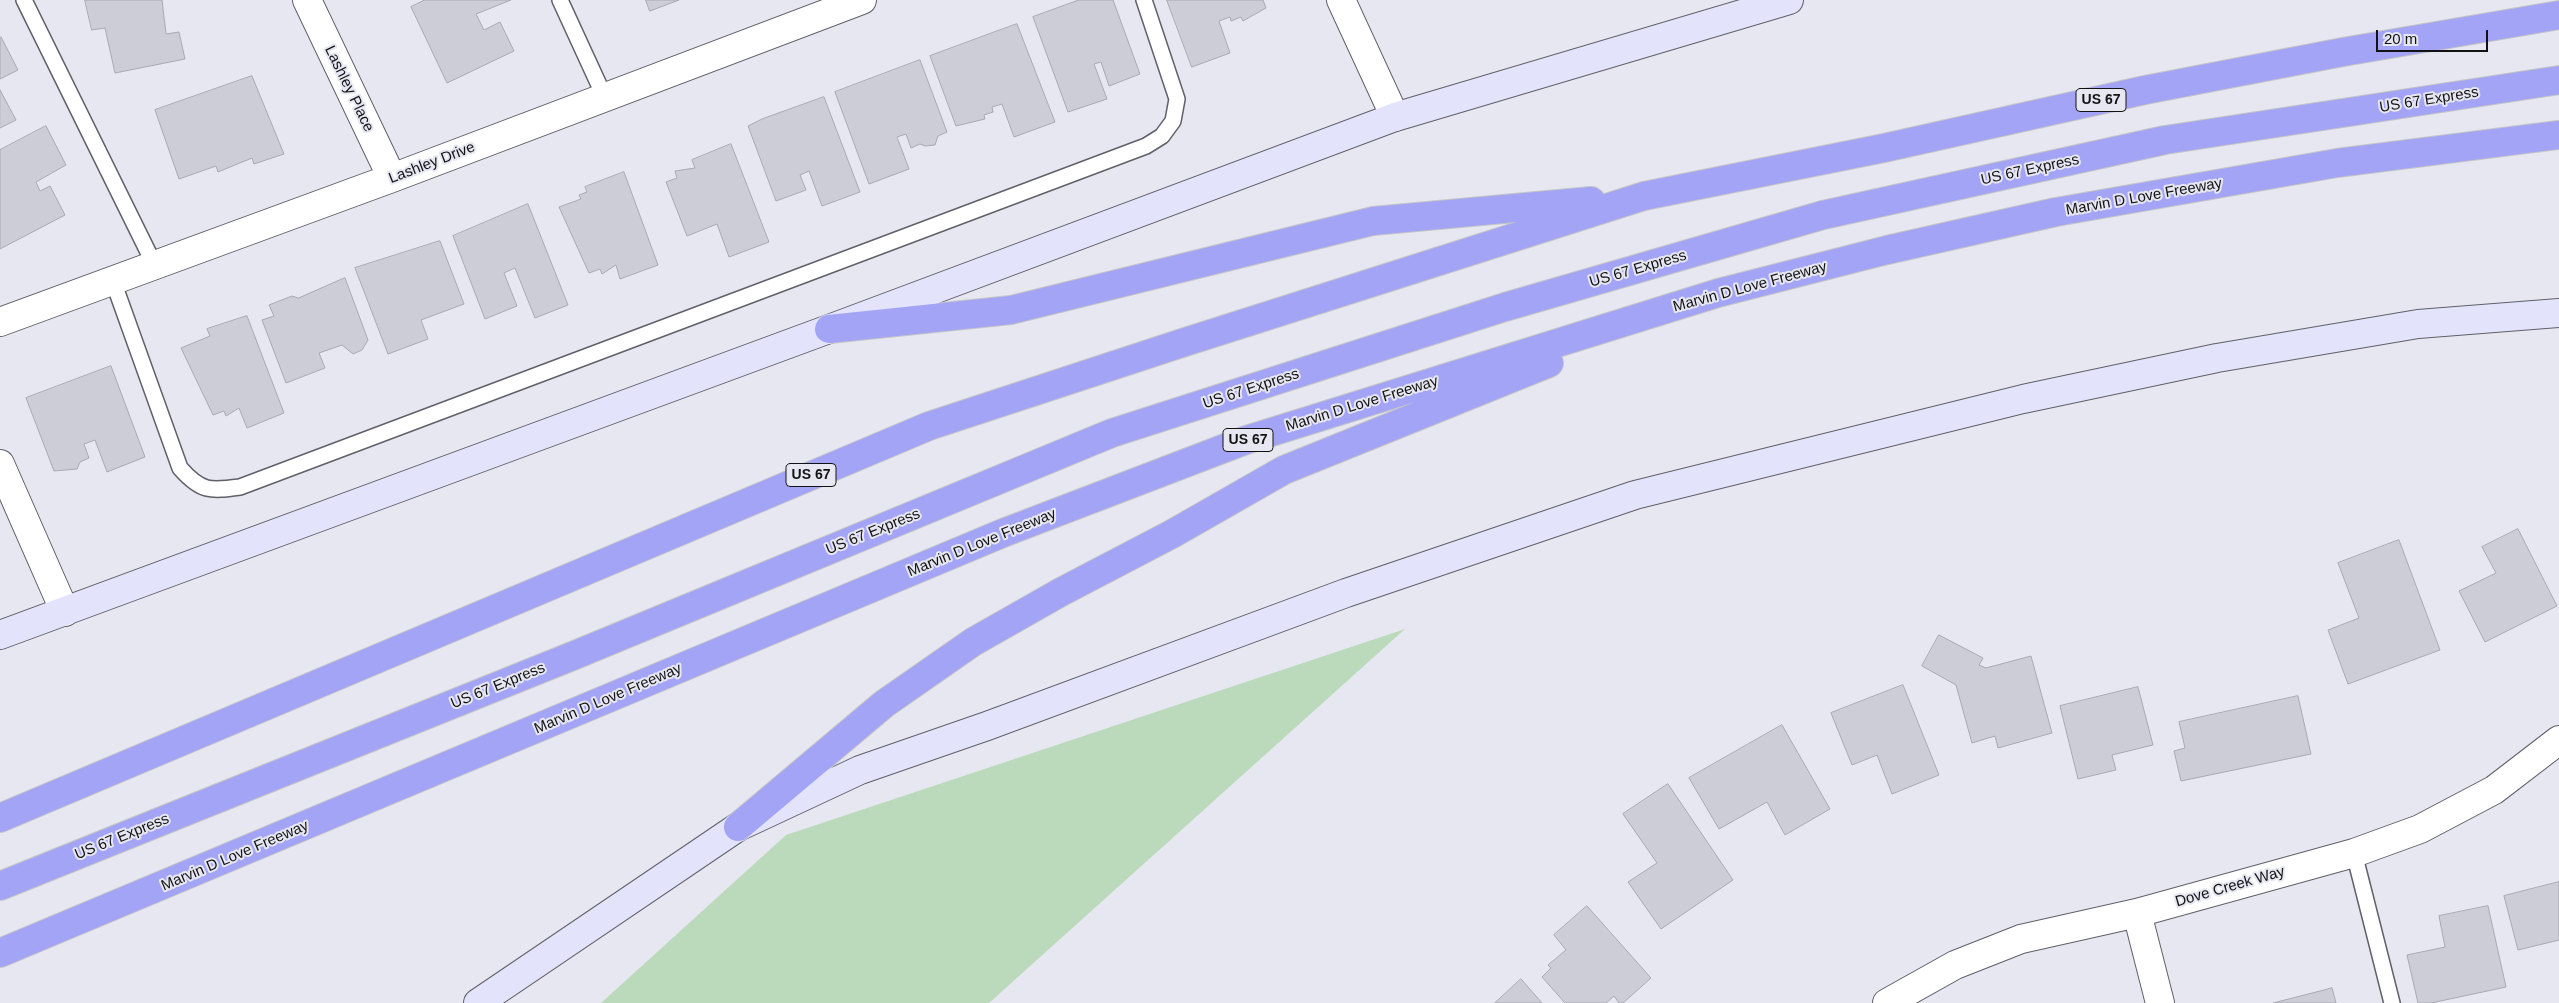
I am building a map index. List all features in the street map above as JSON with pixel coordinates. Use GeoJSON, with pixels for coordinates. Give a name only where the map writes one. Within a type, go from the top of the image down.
{"type":"FeatureCollection","features":[{"type":"Feature","properties":{"kind":"highway","name":"US 67"},"geometry":{"type":"LineString","coordinates":[[0,818],[928,426],[1644,196],[1884,148],[2145,90],[2343,52],[2559,15]]}},
{"type":"Feature","properties":{"kind":"highway","name":"US 67 Express"},"geometry":{"type":"LineString","coordinates":[[0,886],[574,655],[1112,433],[1505,307],[1823,215],[2165,140],[2559,80]]}},
{"type":"Feature","properties":{"kind":"highway","name":"Marvin D Love Freeway"},"geometry":{"type":"LineString","coordinates":[[0,953],[206,869],[1003,533],[1246,440],[1718,293],[1888,250],[2056,212],[2337,163],[2559,135]]}},
{"type":"Feature","properties":{"kind":"highway"},"geometry":{"type":"LineString","coordinates":[[830,329],[1011,310],[1373,221],[1644,196]]}},
{"type":"Feature","properties":{"kind":"highway"},"geometry":{"type":"LineString","coordinates":[[738,827],[884,704],[973,642],[1061,592],[1172,534],[1284,470],[1718,293]]}},
{"type":"Feature","properties":{"kind":"main road"},"geometry":{"type":"LineString","coordinates":[[0,635],[830,329],[1395,117],[1789,0]]}},
{"type":"Feature","properties":{"kind":"main road"},"geometry":{"type":"LineString","coordinates":[[478,1003],[738,827],[860,770],[987,726],[1346,593],[1635,495],[2023,399],[2217,358],[2418,324],[2559,313]]}},
{"type":"Feature","properties":{"kind":"street","name":"Lashley Place"},"geometry":{"type":"LineString","coordinates":[[307,0],[392,178]]}},
{"type":"Feature","properties":{"kind":"street","name":"Lashley Drive"},"geometry":{"type":"LineString","coordinates":[[0,322],[605,98],[825,6],[862,0]]}},
{"type":"Feature","properties":{"kind":"street"},"geometry":{"type":"LineString","coordinates":[[1341,0],[1395,117]]}},
{"type":"Feature","properties":{"kind":"street"},"geometry":{"type":"LineString","coordinates":[[0,464],[65,612]]}},
{"type":"Feature","properties":{"kind":"street","name":"Dove Creek Way"},"geometry":{"type":"LineString","coordinates":[[1887,1003],[1955,965],[2021,939],[2136,913],[2354,853],[2420,828],[2494,790],[2559,740]]}},
{"type":"Feature","properties":{"kind":"street"},"geometry":{"type":"LineString","coordinates":[[2136,913],[2160,1003]]}},
{"type":"Feature","properties":{"kind":"lane"},"geometry":{"type":"LineString","coordinates":[[24,0],[155,266]]}},
{"type":"Feature","properties":{"kind":"lane"},"geometry":{"type":"LineString","coordinates":[[560,0],[605,98]]}},
{"type":"Feature","properties":{"kind":"lane"},"geometry":{"type":"LineString","coordinates":[[113,281],[180,468],[194,485],[213,491],[240,487],[1146,146],[1162,136],[1173,121],[1178,99],[1144,0]]}},
{"type":"Feature","properties":{"kind":"lane"},"geometry":{"type":"LineString","coordinates":[[2354,853],[2392,1003]]}},
{"type":"Feature","properties":{"kind":"green space"},"geometry":{"type":"Polygon","coordinates":[[[1405,629],[989,1003],[601,1003],[786,835],[1405,629]]]}},
{"type":"Feature","properties":{"kind":"building"},"geometry":{"type":"Polygon","coordinates":[[[85,0],[162,0],[166,34],[179,32],[185,59],[115,73],[105,28],[92,30],[85,0]]]}},
{"type":"Feature","properties":{"kind":"building"},"geometry":{"type":"Polygon","coordinates":[[[425,0],[511,0],[476,14],[484,30],[500,22],[514,51],[447,83],[411,7],[425,0]]]}},
{"type":"Feature","properties":{"kind":"building"},"geometry":{"type":"Polygon","coordinates":[[[646,0],[679,0],[650,11],[646,0]]]}},
{"type":"Feature","properties":{"kind":"building"},"geometry":{"type":"Polygon","coordinates":[[[1079,0],[1113,0],[1140,74],[1109,86],[1101,62],[1094,64],[1107,99],[1068,112],[1033,17],[1079,0]]]}},
{"type":"Feature","properties":{"kind":"building"},"geometry":{"type":"Polygon","coordinates":[[[1167,0],[1263,0],[1266,8],[1243,21],[1241,17],[1231,21],[1230,17],[1219,21],[1230,53],[1192,67],[1167,0]]]}},
{"type":"Feature","properties":{"kind":"building"},"geometry":{"type":"Polygon","coordinates":[[[1017,24],[1055,122],[1014,137],[1002,104],[992,107],[993,112],[984,115],[985,119],[956,126],[930,56],[1017,24]]]}},
{"type":"Feature","properties":{"kind":"building"},"geometry":{"type":"Polygon","coordinates":[[[0,38],[18,70],[0,79],[0,38]]]}},
{"type":"Feature","properties":{"kind":"building"},"geometry":{"type":"Polygon","coordinates":[[[920,60],[947,132],[938,136],[935,145],[925,146],[920,144],[911,148],[906,134],[897,137],[909,169],[869,184],[835,92],[920,60]]]}},
{"type":"Feature","properties":{"kind":"building"},"geometry":{"type":"Polygon","coordinates":[[[252,76],[284,154],[254,164],[252,158],[218,172],[216,166],[179,179],[155,110],[252,76]]]}},
{"type":"Feature","properties":{"kind":"building"},"geometry":{"type":"Polygon","coordinates":[[[0,90],[16,120],[0,128],[0,90]]]}},
{"type":"Feature","properties":{"kind":"building"},"geometry":{"type":"Polygon","coordinates":[[[824,97],[860,192],[822,206],[809,171],[800,175],[806,190],[776,201],[748,126],[762,119],[824,97]]]}},
{"type":"Feature","properties":{"kind":"building"},"geometry":{"type":"Polygon","coordinates":[[[46,126],[66,165],[36,182],[40,191],[50,186],[65,215],[0,249],[0,150],[46,126]]]}},
{"type":"Feature","properties":{"kind":"building"},"geometry":{"type":"Polygon","coordinates":[[[731,144],[769,242],[729,257],[717,224],[687,236],[666,182],[677,178],[675,171],[695,168],[692,160],[731,144]]]}},
{"type":"Feature","properties":{"kind":"building"},"geometry":{"type":"Polygon","coordinates":[[[624,172],[658,265],[620,279],[616,265],[602,274],[600,269],[589,273],[559,207],[581,199],[579,195],[587,192],[585,187],[624,172]]]}},
{"type":"Feature","properties":{"kind":"building"},"geometry":{"type":"Polygon","coordinates":[[[528,204],[568,305],[535,318],[515,268],[504,273],[517,306],[485,319],[453,236],[528,204]]]}},
{"type":"Feature","properties":{"kind":"building"},"geometry":{"type":"Polygon","coordinates":[[[440,241],[464,304],[421,320],[428,339],[388,354],[355,268],[440,241]]]}},
{"type":"Feature","properties":{"kind":"building"},"geometry":{"type":"Polygon","coordinates":[[[345,278],[368,340],[362,350],[353,354],[342,345],[319,353],[325,368],[286,383],[262,320],[274,316],[269,305],[292,296],[298,298],[345,278]]]}},
{"type":"Feature","properties":{"kind":"building"},"geometry":{"type":"Polygon","coordinates":[[[247,316],[284,413],[247,428],[239,408],[226,416],[224,411],[213,415],[181,348],[210,336],[207,329],[247,316]]]}},
{"type":"Feature","properties":{"kind":"building"},"geometry":{"type":"Polygon","coordinates":[[[111,366],[145,457],[107,472],[95,440],[84,444],[89,458],[80,462],[77,469],[54,471],[26,398],[111,366]]]}},
{"type":"Feature","properties":{"kind":"building"},"geometry":{"type":"Polygon","coordinates":[[[2518,529],[2557,606],[2485,642],[2459,591],[2496,573],[2482,547],[2518,529]]]}},
{"type":"Feature","properties":{"kind":"building"},"geometry":{"type":"Polygon","coordinates":[[[2399,540],[2440,650],[2348,684],[2328,630],[2359,618],[2338,563],[2399,540]]]}},
{"type":"Feature","properties":{"kind":"building"},"geometry":{"type":"Polygon","coordinates":[[[1939,635],[1983,658],[1979,665],[1986,668],[2031,656],[2052,733],[1998,748],[1995,736],[1972,743],[1956,685],[1922,666],[1939,635]]]}},
{"type":"Feature","properties":{"kind":"building"},"geometry":{"type":"Polygon","coordinates":[[[1903,685],[1939,775],[1892,794],[1877,755],[1852,765],[1831,713],[1903,685]]]}},
{"type":"Feature","properties":{"kind":"building"},"geometry":{"type":"Polygon","coordinates":[[[2138,687],[2153,745],[2112,755],[2116,770],[2078,779],[2060,706],[2138,687]]]}},
{"type":"Feature","properties":{"kind":"building"},"geometry":{"type":"Polygon","coordinates":[[[2298,696],[2311,754],[2181,781],[2174,751],[2185,748],[2179,722],[2298,696]]]}},
{"type":"Feature","properties":{"kind":"building"},"geometry":{"type":"Polygon","coordinates":[[[1782,725],[1830,809],[1785,835],[1767,802],[1719,829],[1689,778],[1782,725]]]}},
{"type":"Feature","properties":{"kind":"building"},"geometry":{"type":"Polygon","coordinates":[[[1668,784],[1733,880],[1661,929],[1628,882],[1657,863],[1623,814],[1668,784]]]}},
{"type":"Feature","properties":{"kind":"building"},"geometry":{"type":"Polygon","coordinates":[[[2559,882],[2559,940],[2518,950],[2504,896],[2559,882]]]}},
{"type":"Feature","properties":{"kind":"building"},"geometry":{"type":"Polygon","coordinates":[[[1587,906],[1651,978],[1623,1003],[1619,1003],[1614,996],[1606,1003],[1565,1003],[1542,977],[1551,968],[1548,965],[1566,950],[1554,935],[1587,906]]]}},
{"type":"Feature","properties":{"kind":"building"},"geometry":{"type":"Polygon","coordinates":[[[2488,906],[2506,987],[2431,1003],[2418,1003],[2407,955],[2445,947],[2439,916],[2488,906]]]}},
{"type":"Feature","properties":{"kind":"building"},"geometry":{"type":"Polygon","coordinates":[[[1521,979],[1542,1003],[1495,1003],[1521,979]]]}},
{"type":"Feature","properties":{"kind":"building"},"geometry":{"type":"Polygon","coordinates":[[[2332,988],[2336,1003],[2273,1003],[2324,990],[2332,988]]]}}]}
